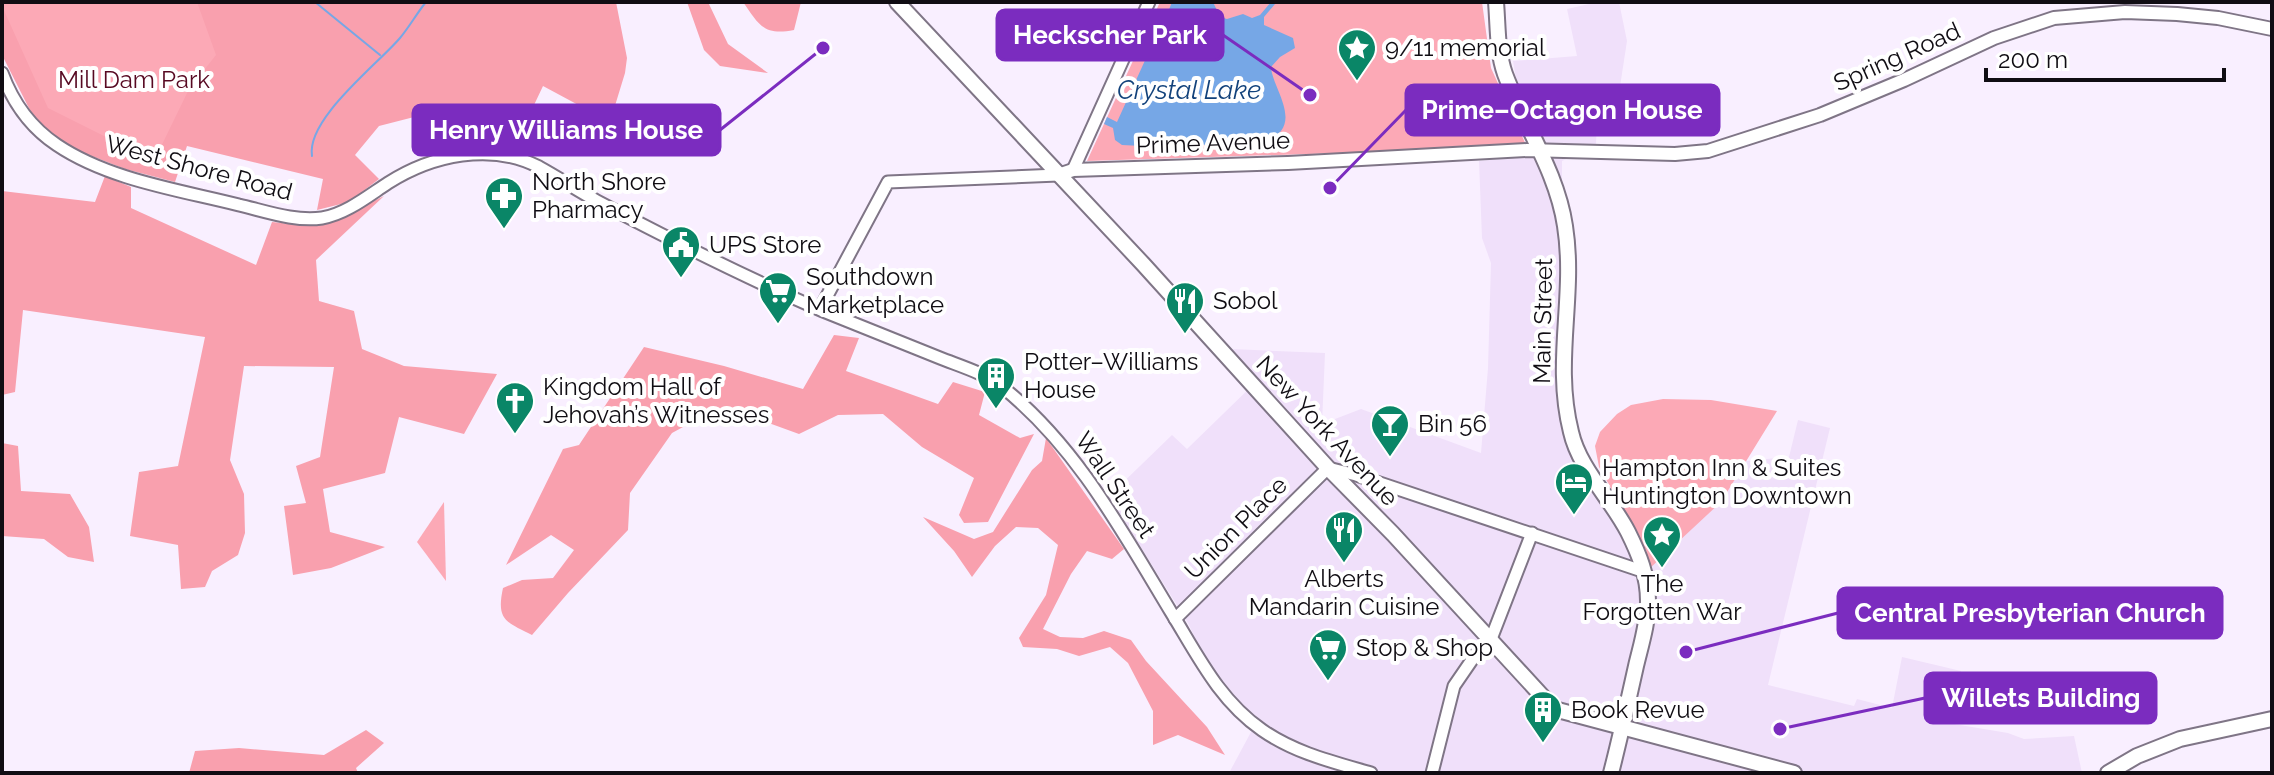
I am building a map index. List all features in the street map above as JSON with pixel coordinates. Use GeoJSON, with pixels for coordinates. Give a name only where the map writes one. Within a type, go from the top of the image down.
{"type":"FeatureCollection","features":[{"type":"Feature","properties":{"kind":"main road","name":"New York Avenue"},"geometry":{"type":"LineString","coordinates":[[897,2],[1554,709],[1794,773]]}},
{"type":"Feature","properties":{"kind":"main road","name":"Main Street"},"geometry":{"type":"LineString","coordinates":[[1496,2],[1499,48],[1505,73],[1541,151],[1562,208],[1566,229],[1568,270],[1562,368],[1565,409],[1572,439],[1625,526],[1645,572],[1648,601],[1646,627],[1611,773]]}},
{"type":"Feature","properties":{"kind":"main road","name":"Spring Road"},"geometry":{"type":"LineString","coordinates":[[1541,151],[1675,154],[1708,151],[1820,115],[1994,38],[2054,18],[2125,12],[2166,13],[2218,18],[2272,29]]}},
{"type":"Feature","properties":{"kind":"main road","name":"Prime Avenue"},"geometry":{"type":"LineString","coordinates":[[1058,175],[1073,170],[1541,151]]}},
{"type":"Feature","properties":{"kind":"main road"},"geometry":{"type":"LineString","coordinates":[[2108,773],[2137,756],[2180,739],[2272,719]]}},
{"type":"Feature","properties":{"kind":"street"},"geometry":{"type":"LineString","coordinates":[[1073,170],[1149,2]]}},
{"type":"Feature","properties":{"kind":"street","name":"West Shore Road"},"geometry":{"type":"LineString","coordinates":[[2,73],[27,119],[74,155],[155,184],[290,216],[323,218],[337,214],[412,170],[479,153],[509,156],[528,162],[593,199]]}},
{"type":"Feature","properties":{"kind":"street","name":"Prime Avenue"},"geometry":{"type":"LineString","coordinates":[[820,309],[888,182],[1058,175]]}},
{"type":"Feature","properties":{"kind":"street","name":"Wall Street"},"geometry":{"type":"LineString","coordinates":[[593,199],[820,309],[992,379],[1055,437],[1083,469],[1202,667],[1232,706],[1261,729],[1298,751],[1371,773]]}},
{"type":"Feature","properties":{"kind":"street"},"geometry":{"type":"LineString","coordinates":[[1328,468],[1645,572]]}},
{"type":"Feature","properties":{"kind":"street","name":"Union Place"},"geometry":{"type":"LineString","coordinates":[[1175,619],[1328,468]]}},
{"type":"Feature","properties":{"kind":"street"},"geometry":{"type":"LineString","coordinates":[[1432,773],[1454,686],[1476,654],[1491,639],[1532,533]]}},
{"type":"Feature","properties":{"kind":"shaded area"},"geometry":{"type":"Polygon","coordinates":[[[197,2],[616,2],[627,58],[625,73],[610,122],[543,86],[517,141],[462,144],[457,106],[379,126],[355,155],[379,179],[349,202],[317,210],[323,179],[187,146],[175,182],[125,169],[76,150],[36,122],[2,55],[2,6],[48,108],[154,161],[189,89],[216,55],[197,2]]]}},
{"type":"Feature","properties":{"kind":"shaded area"},"geometry":{"type":"Polygon","coordinates":[[[687,2],[708,2],[728,44],[768,73],[720,66],[704,50],[687,2]]]}},
{"type":"Feature","properties":{"kind":"shaded area"},"geometry":{"type":"Polygon","coordinates":[[[743,2],[801,2],[794,30],[776,31],[763,27],[743,2]]]}},
{"type":"Feature","properties":{"kind":"shaded area"},"geometry":{"type":"Polygon","coordinates":[[[1598,2],[1619,2],[1627,41],[1619,93],[1598,97],[1596,144],[1562,161],[1562,367],[1572,439],[1645,571],[1721,502],[1746,461],[1789,457],[1798,420],[1830,428],[1768,685],[1854,706],[1857,699],[1892,708],[1902,657],[1961,671],[1954,724],[2008,733],[2024,739],[2074,736],[2082,773],[1229,773],[1258,719],[1227,690],[1207,664],[1188,623],[1109,496],[1172,435],[1187,449],[1259,379],[1231,349],[1325,353],[1322,424],[1361,409],[1481,453],[1488,368],[1491,263],[1482,238],[1479,161],[1529,156],[1513,61],[1577,56],[1567,9],[1598,2]]]}},
{"type":"Feature","properties":{"kind":"shaded area"},"geometry":{"type":"Polygon","coordinates":[[[105,176],[131,187],[131,208],[256,265],[272,222],[310,226],[384,196],[316,260],[319,301],[354,311],[362,349],[404,366],[497,374],[464,434],[399,417],[385,473],[323,489],[330,532],[385,547],[331,568],[293,575],[284,506],[306,503],[296,466],[320,457],[334,367],[244,366],[230,460],[244,494],[245,533],[238,555],[212,571],[205,587],[181,589],[178,545],[130,536],[139,472],[178,466],[205,337],[23,310],[15,392],[2,395],[2,191],[95,202],[105,176]]]}},
{"type":"Feature","properties":{"kind":"shaded area"},"geometry":{"type":"Polygon","coordinates":[[[834,335],[859,338],[846,371],[938,404],[953,382],[985,392],[979,415],[1020,438],[1034,434],[988,522],[964,523],[959,515],[974,478],[922,447],[883,414],[838,415],[799,434],[766,422],[707,414],[672,433],[630,493],[628,530],[532,635],[505,619],[501,607],[503,588],[522,580],[553,578],[574,550],[551,535],[506,565],[563,449],[579,445],[644,347],[803,389],[834,335]]]}},
{"type":"Feature","properties":{"kind":"shaded area"},"geometry":{"type":"Polygon","coordinates":[[[1046,438],[1124,549],[1112,559],[1087,551],[1071,574],[1043,629],[1060,637],[1083,638],[1104,631],[1131,640],[1146,661],[1207,727],[1225,755],[1178,735],[1153,745],[1153,711],[1128,663],[1110,647],[1079,656],[1057,649],[1023,647],[1019,638],[1046,595],[1058,545],[1038,528],[1016,527],[995,546],[972,577],[954,551],[923,517],[974,539],[993,532],[1032,470],[1042,461],[1046,438]]]}},
{"type":"Feature","properties":{"kind":"shaded area"},"geometry":{"type":"Polygon","coordinates":[[[2,443],[18,446],[21,491],[70,494],[89,527],[94,562],[68,557],[44,539],[2,536],[2,443]]]}},
{"type":"Feature","properties":{"kind":"shaded area"},"geometry":{"type":"Polygon","coordinates":[[[366,730],[384,743],[356,768],[358,773],[189,773],[195,751],[239,748],[324,755],[366,730]]]}},
{"type":"Feature","properties":{"kind":"green space","name":"Mill Dam Park"},"geometry":{"type":"Polygon","coordinates":[[[2,2],[204,2],[236,84],[155,170],[44,125],[2,41],[2,2]]]}},
{"type":"Feature","properties":{"kind":"green space"},"geometry":{"type":"Polygon","coordinates":[[[1160,2],[1482,2],[1491,68],[1527,147],[1087,161],[1160,2]]]}},
{"type":"Feature","properties":{"kind":"green space"},"geometry":{"type":"Polygon","coordinates":[[[1663,399],[1711,400],[1777,411],[1721,502],[1649,569],[1646,550],[1599,467],[1595,446],[1600,432],[1617,414],[1631,405],[1663,399]]]}},
{"type":"Feature","properties":{"kind":"green space"},"geometry":{"type":"Polygon","coordinates":[[[444,502],[446,581],[417,542],[444,502]]]}},
{"type":"Feature","properties":{"kind":"water","name":"Crystal Lake"},"geometry":{"type":"Polygon","coordinates":[[[1172,2],[1213,2],[1220,17],[1227,19],[1243,14],[1252,18],[1260,15],[1271,2],[1295,2],[1275,4],[1264,17],[1264,25],[1293,38],[1295,48],[1271,67],[1285,116],[1285,124],[1272,138],[1273,141],[1268,144],[1142,146],[1122,145],[1115,140],[1113,128],[1104,124],[1107,117],[1117,122],[1172,2]]]}},
{"type":"Feature","properties":{"kind":"waterway"},"geometry":{"type":"LineString","coordinates":[[315,2],[380,55]]}},
{"type":"Feature","properties":{"kind":"waterway"},"geometry":{"type":"LineString","coordinates":[[312,156],[313,141],[331,109],[400,38],[426,2]]}},
{"type":"Feature","properties":{"kind":"place","name":"Henry Williams House"},"geometry":{"type":"Point","coordinates":[823,48]}},
{"type":"Feature","properties":{"kind":"place","name":"9/11 memorial"},"geometry":{"type":"Point","coordinates":[1357,82]}},
{"type":"Feature","properties":{"kind":"place","name":"Heckscher Park"},"geometry":{"type":"Point","coordinates":[1310,95]}},
{"type":"Feature","properties":{"kind":"place","name":"Prime–Octagon House"},"geometry":{"type":"Point","coordinates":[1330,188]}},
{"type":"Feature","properties":{"kind":"place","name":"North Shore Pharmacy"},"geometry":{"type":"Point","coordinates":[504,230]}},
{"type":"Feature","properties":{"kind":"place","name":"UPS Store"},"geometry":{"type":"Point","coordinates":[681,279]}},
{"type":"Feature","properties":{"kind":"place","name":"Southdown Marketplace"},"geometry":{"type":"Point","coordinates":[778,325]}},
{"type":"Feature","properties":{"kind":"place","name":"Sobol"},"geometry":{"type":"Point","coordinates":[1185,335]}},
{"type":"Feature","properties":{"kind":"place","name":"Potter–Williams House"},"geometry":{"type":"Point","coordinates":[996,410]}},
{"type":"Feature","properties":{"kind":"place","name":"Kingdom Hall of Jehovah’s Witnesses"},"geometry":{"type":"Point","coordinates":[515,435]}},
{"type":"Feature","properties":{"kind":"place","name":"Bin 56"},"geometry":{"type":"Point","coordinates":[1390,458]}},
{"type":"Feature","properties":{"kind":"place","name":"Hampton Inn & Suites Huntington Downtown"},"geometry":{"type":"Point","coordinates":[1574,516]}},
{"type":"Feature","properties":{"kind":"place","name":"Alberts Mandarin Cuisine"},"geometry":{"type":"Point","coordinates":[1344,564]}},
{"type":"Feature","properties":{"kind":"place","name":"The Forgotten War"},"geometry":{"type":"Point","coordinates":[1662,569]}},
{"type":"Feature","properties":{"kind":"place","name":"Central Presbyterian Church"},"geometry":{"type":"Point","coordinates":[1686,652]}},
{"type":"Feature","properties":{"kind":"place","name":"Stop & Shop"},"geometry":{"type":"Point","coordinates":[1328,682]}},
{"type":"Feature","properties":{"kind":"place","name":"Willets Building"},"geometry":{"type":"Point","coordinates":[1780,729]}},
{"type":"Feature","properties":{"kind":"place","name":"Book Revue"},"geometry":{"type":"Point","coordinates":[1543,744]}}]}
